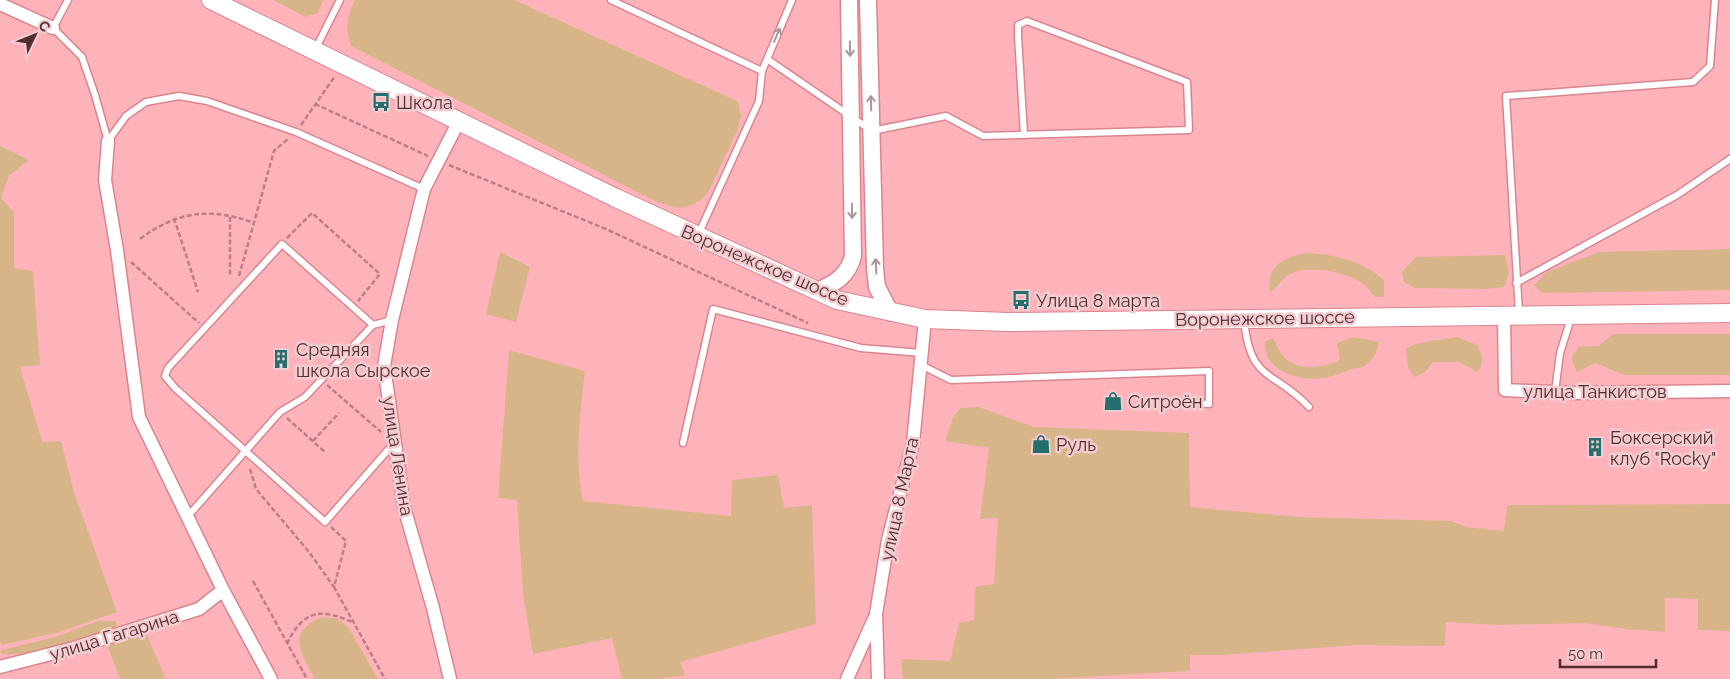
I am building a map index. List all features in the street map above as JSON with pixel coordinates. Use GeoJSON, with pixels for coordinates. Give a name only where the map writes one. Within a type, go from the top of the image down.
{"type":"FeatureCollection","features":[{"type":"Feature","properties":{"kind":"main road","name":"Воронежское шоссе"},"geometry":{"type":"LineString","coordinates":[[211,0],[698,236],[837,300],[890,312],[925,319],[1008,322],[1730,312]]}},
{"type":"Feature","properties":{"kind":"street"},"geometry":{"type":"LineString","coordinates":[[818,291],[835,284],[843,276],[850,266],[853,256],[849,0]]}},
{"type":"Feature","properties":{"kind":"street"},"geometry":{"type":"LineString","coordinates":[[868,0],[877,287],[890,312]]}},
{"type":"Feature","properties":{"kind":"street"},"geometry":{"type":"LineString","coordinates":[[0,4],[53,28]]}},
{"type":"Feature","properties":{"kind":"street","name":"улица Ленина"},"geometry":{"type":"LineString","coordinates":[[450,679],[433,608],[404,507],[384,366],[392,320],[424,189],[459,121]]}},
{"type":"Feature","properties":{"kind":"street"},"geometry":{"type":"LineString","coordinates":[[108,141],[105,180],[117,250],[139,417],[223,590],[271,679]]}},
{"type":"Feature","properties":{"kind":"street","name":"улица Танкистов"},"geometry":{"type":"LineString","coordinates":[[1512,315],[1505,390],[1554,392],[1730,390]]}},
{"type":"Feature","properties":{"kind":"street","name":"улица 8 Марта"},"geometry":{"type":"LineString","coordinates":[[878,679],[876,614],[888,540],[913,443],[925,319]]}},
{"type":"Feature","properties":{"kind":"street","name":"улица Гагарина"},"geometry":{"type":"LineString","coordinates":[[0,666],[74,648],[199,609],[223,590]]}},
{"type":"Feature","properties":{"kind":"street"},"geometry":{"type":"LineString","coordinates":[[847,679],[876,614]]}},
{"type":"Feature","properties":{"kind":"lane"},"geometry":{"type":"LineString","coordinates":[[68,0],[53,28],[82,57],[108,141]]}},
{"type":"Feature","properties":{"kind":"lane"},"geometry":{"type":"LineString","coordinates":[[315,51],[340,0]]}},
{"type":"Feature","properties":{"kind":"lane"},"geometry":{"type":"LineString","coordinates":[[611,0],[762,70]]}},
{"type":"Feature","properties":{"kind":"lane"},"geometry":{"type":"LineString","coordinates":[[698,236],[759,101],[762,70],[792,0]]}},
{"type":"Feature","properties":{"kind":"lane"},"geometry":{"type":"LineString","coordinates":[[1512,315],[1516,283],[1506,96],[1693,82],[1710,66],[1716,0]]}},
{"type":"Feature","properties":{"kind":"lane"},"geometry":{"type":"LineString","coordinates":[[767,60],[872,131],[946,116],[983,136],[1024,135],[1189,130],[1187,82],[1027,21],[1018,25],[1024,135]]}},
{"type":"Feature","properties":{"kind":"lane"},"geometry":{"type":"LineString","coordinates":[[108,141],[126,116],[146,102],[179,96],[207,101],[296,132],[424,189]]}},
{"type":"Feature","properties":{"kind":"lane"},"geometry":{"type":"LineString","coordinates":[[1516,283],[1677,195],[1730,159]]}},
{"type":"Feature","properties":{"kind":"lane"},"geometry":{"type":"LineString","coordinates":[[373,325],[282,244],[204,327],[168,368],[165,376],[175,388],[324,522],[394,440]]}},
{"type":"Feature","properties":{"kind":"lane"},"geometry":{"type":"LineString","coordinates":[[683,443],[713,309],[861,348],[921,359],[951,380],[1208,371],[1209,404],[1188,403]]}},
{"type":"Feature","properties":{"kind":"lane"},"geometry":{"type":"LineString","coordinates":[[1554,392],[1560,353],[1572,314]]}},
{"type":"Feature","properties":{"kind":"lane"},"geometry":{"type":"LineString","coordinates":[[1244,318],[1246,344],[1254,363],[1272,380],[1294,391],[1309,407]]}},
{"type":"Feature","properties":{"kind":"lane"},"geometry":{"type":"LineString","coordinates":[[188,516],[280,412],[305,397],[373,325],[392,320]]}},
{"type":"Feature","properties":{"kind":"path"},"geometry":{"type":"LineString","coordinates":[[234,294],[274,151],[296,132],[343,64]]}},
{"type":"Feature","properties":{"kind":"path"},"geometry":{"type":"LineString","coordinates":[[316,104],[438,161],[606,229],[808,323]]}},
{"type":"Feature","properties":{"kind":"path"},"geometry":{"type":"LineString","coordinates":[[140,239],[153,229],[174,218],[201,213],[230,216],[254,224]]}},
{"type":"Feature","properties":{"kind":"path"},"geometry":{"type":"LineString","coordinates":[[282,244],[312,213],[380,274],[352,308]]}},
{"type":"Feature","properties":{"kind":"path"},"geometry":{"type":"LineString","coordinates":[[230,216],[230,277]]}},
{"type":"Feature","properties":{"kind":"path"},"geometry":{"type":"LineString","coordinates":[[174,218],[198,292]]}},
{"type":"Feature","properties":{"kind":"path"},"geometry":{"type":"LineString","coordinates":[[117,250],[204,327]]}},
{"type":"Feature","properties":{"kind":"path"},"geometry":{"type":"LineString","coordinates":[[321,380],[387,437],[394,440]]}},
{"type":"Feature","properties":{"kind":"path"},"geometry":{"type":"LineString","coordinates":[[280,412],[325,452]]}},
{"type":"Feature","properties":{"kind":"path"},"geometry":{"type":"LineString","coordinates":[[313,441],[339,413]]}},
{"type":"Feature","properties":{"kind":"path"},"geometry":{"type":"LineString","coordinates":[[245,452],[256,489],[309,552],[334,587],[385,679]]}},
{"type":"Feature","properties":{"kind":"path"},"geometry":{"type":"LineString","coordinates":[[324,522],[346,541],[334,587]]}},
{"type":"Feature","properties":{"kind":"path"},"geometry":{"type":"LineString","coordinates":[[253,581],[307,679]]}},
{"type":"Feature","properties":{"kind":"path"},"geometry":{"type":"LineString","coordinates":[[288,644],[298,624],[313,614],[324,612],[334,614],[354,623]]}},
{"type":"Feature","properties":{"kind":"shaded area"},"geometry":{"type":"Polygon","coordinates":[[[273,0],[323,0],[318,13],[306,17],[273,0]]]}},
{"type":"Feature","properties":{"kind":"shaded area"},"geometry":{"type":"Polygon","coordinates":[[[355,0],[514,0],[737,101],[741,115],[738,129],[709,191],[695,203],[688,206],[675,207],[667,205],[651,199],[351,46],[348,23],[355,0]]]}},
{"type":"Feature","properties":{"kind":"shaded area"},"geometry":{"type":"Polygon","coordinates":[[[0,146],[29,160],[9,176],[1,198],[14,212],[14,268],[33,271],[40,365],[20,367],[42,442],[61,441],[74,492],[117,612],[56,633],[2,645],[0,641],[0,146]]]}},
{"type":"Feature","properties":{"kind":"shaded area"},"geometry":{"type":"Polygon","coordinates":[[[1730,249],[1730,290],[1542,293],[1534,285],[1547,272],[1599,252],[1730,249]]]}},
{"type":"Feature","properties":{"kind":"shaded area"},"geometry":{"type":"Polygon","coordinates":[[[500,252],[530,267],[516,322],[486,314],[500,252]]]}},
{"type":"Feature","properties":{"kind":"shaded area"},"geometry":{"type":"Polygon","coordinates":[[[1307,253],[1338,257],[1357,263],[1376,273],[1384,280],[1384,297],[1375,297],[1364,284],[1354,279],[1325,270],[1295,272],[1287,276],[1270,292],[1271,275],[1274,269],[1291,257],[1307,253]]]}},
{"type":"Feature","properties":{"kind":"shaded area"},"geometry":{"type":"Polygon","coordinates":[[[1505,255],[1509,272],[1504,287],[1487,289],[1414,288],[1404,282],[1402,272],[1416,257],[1505,255]]]}},
{"type":"Feature","properties":{"kind":"shaded area"},"geometry":{"type":"Polygon","coordinates":[[[1613,334],[1730,334],[1730,375],[1625,375],[1595,363],[1577,372],[1571,358],[1579,347],[1599,346],[1613,334]]]}},
{"type":"Feature","properties":{"kind":"shaded area"},"geometry":{"type":"Polygon","coordinates":[[[1353,337],[1379,342],[1373,358],[1363,367],[1329,377],[1297,377],[1278,368],[1270,361],[1266,353],[1265,342],[1273,338],[1283,356],[1289,361],[1310,367],[1326,365],[1340,360],[1337,343],[1353,337]]]}},
{"type":"Feature","properties":{"kind":"shaded area"},"geometry":{"type":"Polygon","coordinates":[[[1457,337],[1477,345],[1482,358],[1478,372],[1459,362],[1433,362],[1424,373],[1414,377],[1408,367],[1406,348],[1424,342],[1457,337]]]}},
{"type":"Feature","properties":{"kind":"shaded area"},"geometry":{"type":"Polygon","coordinates":[[[509,350],[585,371],[578,453],[583,501],[731,516],[732,480],[778,475],[784,508],[812,505],[816,624],[680,662],[685,675],[657,679],[622,679],[612,638],[533,654],[523,594],[517,500],[498,498],[509,350]]]}},
{"type":"Feature","properties":{"kind":"shaded area"},"geometry":{"type":"Polygon","coordinates":[[[979,407],[1034,427],[1189,433],[1190,507],[1299,517],[1451,521],[1466,527],[1504,531],[1507,505],[1730,504],[1730,631],[1698,630],[1698,599],[1665,598],[1665,632],[1584,623],[1498,625],[1446,622],[1445,646],[1357,645],[1223,655],[1190,655],[1190,671],[1049,679],[903,679],[901,659],[950,661],[959,623],[974,620],[975,587],[994,584],[998,518],[980,519],[989,448],[945,441],[953,417],[960,408],[979,407]]]}},
{"type":"Feature","properties":{"kind":"shaded area"},"geometry":{"type":"Polygon","coordinates":[[[323,617],[338,619],[348,627],[378,679],[315,679],[301,652],[300,636],[311,623],[323,617]]]}},
{"type":"Feature","properties":{"kind":"shaded area"},"geometry":{"type":"Polygon","coordinates":[[[98,621],[116,621],[117,627],[77,641],[39,651],[8,655],[0,653],[2,650],[55,637],[98,621]]]}},
{"type":"Feature","properties":{"kind":"shaded area"},"geometry":{"type":"Polygon","coordinates":[[[146,633],[166,679],[120,679],[107,645],[146,633]]]}},
{"type":"Feature","properties":{"kind":"place","name":"Школа"},"geometry":{"type":"Point","coordinates":[381,102]}},
{"type":"Feature","properties":{"kind":"place","name":"Улица 8 марта"},"geometry":{"type":"Point","coordinates":[1021,300]}},
{"type":"Feature","properties":{"kind":"place","name":"Средняя школа Сырское"},"geometry":{"type":"Point","coordinates":[281,359]}},
{"type":"Feature","properties":{"kind":"place","name":"Ситроён"},"geometry":{"type":"Point","coordinates":[1113,401]}},
{"type":"Feature","properties":{"kind":"place","name":"Руль"},"geometry":{"type":"Point","coordinates":[1041,444]}},
{"type":"Feature","properties":{"kind":"place","name":"Боксерский клуб \"Rocky\""},"geometry":{"type":"Point","coordinates":[1595,447]}}]}
